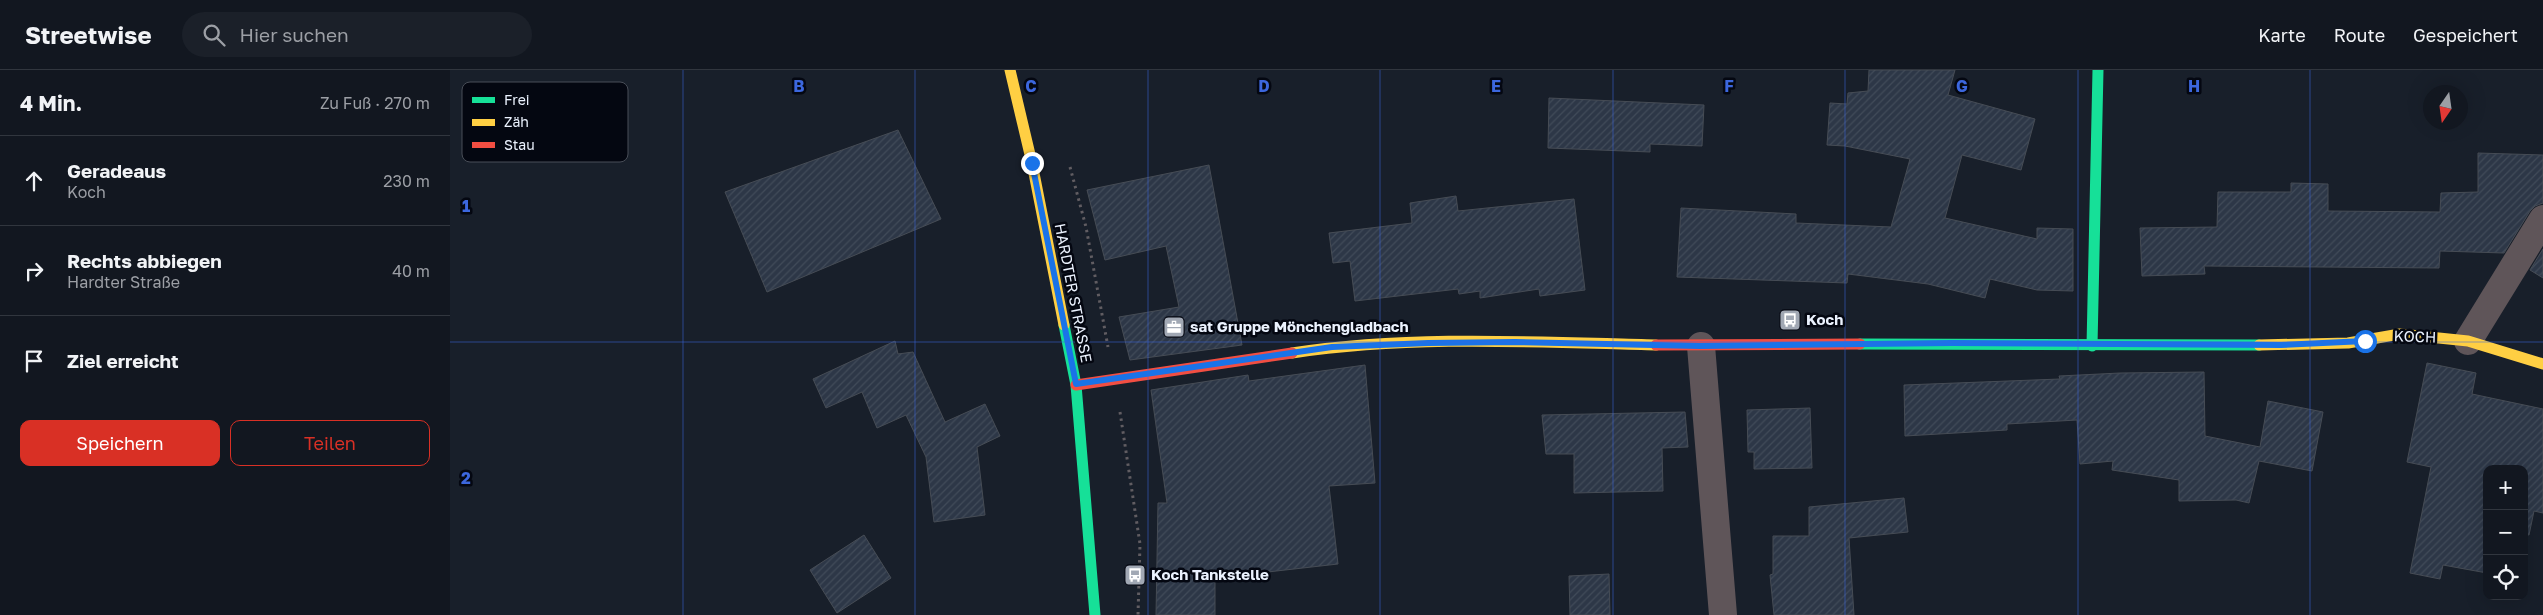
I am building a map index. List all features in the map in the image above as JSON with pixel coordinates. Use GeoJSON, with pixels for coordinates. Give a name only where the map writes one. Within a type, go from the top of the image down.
{"type":"FeatureCollection","features":[{"type":"Feature","properties":{"kind":"street","name":"HARDTER STRASSE"},"geometry":{"type":"LineString","coordinates":[[1010,70],[1032,163],[1076,384],[1095,615]]}},
{"type":"Feature","properties":{"kind":"street"},"geometry":{"type":"LineString","coordinates":[[2092,346],[2098,70]]}},
{"type":"Feature","properties":{"kind":"street"},"geometry":{"type":"LineString","coordinates":[[2468,341],[2543,219]]}},
{"type":"Feature","properties":{"kind":"street","name":"KOCH"},"geometry":{"type":"LineString","coordinates":[[1076,384],[1332,347],[1506,342],[1700,346],[1952,343],[2092,346],[2348,343],[2400,334],[2468,341],[2543,364]]}},
{"type":"Feature","properties":{"kind":"street"},"geometry":{"type":"LineString","coordinates":[[1700,346],[1722,615]]}},
{"type":"Feature","properties":{"kind":"building"},"geometry":{"type":"Polygon","coordinates":[[[1869,70],[1955,70],[1948,95],[2035,119],[2021,170],[1962,155],[1945,218],[2037,239],[2037,228],[2073,229],[2073,291],[2037,290],[1990,279],[1985,298],[1928,284],[1848,274],[1847,283],[1677,277],[1681,208],[1796,214],[1796,223],[1891,227],[1910,159],[1845,146],[1827,145],[1830,103],[1847,104],[1848,93],[1868,91],[1869,70]]]}},
{"type":"Feature","properties":{"kind":"building"},"geometry":{"type":"Polygon","coordinates":[[[1549,98],[1704,105],[1702,146],[1650,144],[1650,152],[1548,148],[1549,98]]]}},
{"type":"Feature","properties":{"kind":"building"},"geometry":{"type":"Polygon","coordinates":[[[898,130],[941,219],[767,292],[725,192],[898,130]]]}},
{"type":"Feature","properties":{"kind":"building"},"geometry":{"type":"Polygon","coordinates":[[[2478,153],[2543,155],[2543,203],[2535,206],[2530,211],[2504,253],[2440,251],[2439,268],[2204,266],[2205,274],[2142,276],[2140,228],[2217,227],[2218,192],[2291,192],[2291,183],[2328,184],[2328,211],[2440,212],[2441,193],[2478,192],[2478,153]]]}},
{"type":"Feature","properties":{"kind":"building"},"geometry":{"type":"Polygon","coordinates":[[[1209,165],[1242,345],[1130,360],[1119,317],[1179,307],[1166,246],[1105,260],[1087,190],[1209,165]]]}},
{"type":"Feature","properties":{"kind":"building"},"geometry":{"type":"Polygon","coordinates":[[[1456,196],[1458,211],[1574,199],[1585,290],[1540,296],[1539,289],[1480,298],[1480,291],[1459,294],[1458,289],[1355,301],[1350,261],[1333,263],[1329,233],[1412,223],[1410,203],[1456,196]]]}},
{"type":"Feature","properties":{"kind":"building"},"geometry":{"type":"Polygon","coordinates":[[[2543,249],[2543,278],[2530,270],[2543,249]]]}},
{"type":"Feature","properties":{"kind":"building"},"geometry":{"type":"Polygon","coordinates":[[[895,341],[898,354],[913,352],[945,422],[985,404],[1000,436],[977,447],[985,515],[934,522],[926,457],[906,415],[877,428],[862,392],[826,408],[813,379],[895,341]]]}},
{"type":"Feature","properties":{"kind":"building"},"geometry":{"type":"Polygon","coordinates":[[[2427,363],[2476,373],[2472,394],[2543,409],[2543,513],[2534,511],[2529,535],[2528,465],[2483,465],[2483,572],[2443,565],[2440,579],[2410,573],[2431,467],[2407,462],[2427,363]]]}},
{"type":"Feature","properties":{"kind":"building"},"geometry":{"type":"Polygon","coordinates":[[[1365,365],[1375,483],[1329,486],[1338,564],[1215,578],[1215,615],[1156,615],[1158,503],[1167,503],[1151,390],[1248,375],[1249,381],[1365,365]]]}},
{"type":"Feature","properties":{"kind":"building"},"geometry":{"type":"Polygon","coordinates":[[[2204,372],[2205,436],[2260,447],[2268,401],[2323,412],[2312,471],[2259,461],[2249,503],[2236,500],[2179,501],[2179,480],[2112,470],[2113,461],[2080,464],[2077,420],[2007,424],[2007,430],[1905,436],[1904,385],[2060,379],[2059,376],[2120,373],[2204,372]]]}},
{"type":"Feature","properties":{"kind":"building"},"geometry":{"type":"Polygon","coordinates":[[[1810,408],[1812,468],[1754,469],[1754,452],[1748,452],[1747,410],[1810,408]]]}},
{"type":"Feature","properties":{"kind":"building"},"geometry":{"type":"Polygon","coordinates":[[[1685,412],[1688,447],[1662,448],[1663,491],[1574,493],[1574,454],[1546,454],[1542,415],[1685,412]]]}},
{"type":"Feature","properties":{"kind":"building"},"geometry":{"type":"Polygon","coordinates":[[[1904,498],[1908,532],[1849,538],[1854,615],[1774,615],[1770,575],[1773,574],[1773,536],[1809,536],[1809,507],[1904,498]]]}},
{"type":"Feature","properties":{"kind":"building"},"geometry":{"type":"Polygon","coordinates":[[[864,535],[891,578],[837,613],[810,570],[864,535]]]}},
{"type":"Feature","properties":{"kind":"building"},"geometry":{"type":"Polygon","coordinates":[[[1609,574],[1610,615],[1570,615],[1569,576],[1609,574]]]}},
{"type":"Feature","properties":{"kind":"traffic: fast"},"geometry":{"type":"LineString","coordinates":[[2092,346],[2098,70]]}},
{"type":"Feature","properties":{"kind":"traffic: fast"},"geometry":{"type":"LineString","coordinates":[[1064,325],[1076,385],[1095,615]]}},
{"type":"Feature","properties":{"kind":"traffic: fast"},"geometry":{"type":"LineString","coordinates":[[1860,344],[2259,345]]}},
{"type":"Feature","properties":{"kind":"traffic: slow"},"geometry":{"type":"LineString","coordinates":[[1010,70],[1032,163],[1064,325]]}},
{"type":"Feature","properties":{"kind":"traffic: slow"},"geometry":{"type":"LineString","coordinates":[[2259,345],[2348,343],[2400,334],[2468,341],[2543,364]]}},
{"type":"Feature","properties":{"kind":"traffic: slow"},"geometry":{"type":"LineString","coordinates":[[1292,353],[1337,347],[1428,342],[1519,341],[1656,345]]}},
{"type":"Feature","properties":{"kind":"traffic: jam"},"geometry":{"type":"LineString","coordinates":[[1656,345],[1860,344]]}},
{"type":"Feature","properties":{"kind":"traffic: jam"},"geometry":{"type":"LineString","coordinates":[[1076,385],[1292,353]]}},
{"type":"Feature","properties":{"kind":"place","name":"Koch"},"geometry":{"type":"Point","coordinates":[1790,320]}},
{"type":"Feature","properties":{"kind":"place","name":"sat Gruppe Mönchengladbach"},"geometry":{"type":"Point","coordinates":[1174,327]}},
{"type":"Feature","properties":{"kind":"place","name":"Koch Tankstelle"},"geometry":{"type":"Point","coordinates":[1135,575]}},
{"type":"Feature","properties":{"kind":"route"},"geometry":{"type":"LineString","coordinates":[[1032,163],[1076,384],[1332,347],[1428,343],[1515,342],[1700,346],[1952,343],[2092,346],[2281,345],[2365,341]]}}]}
